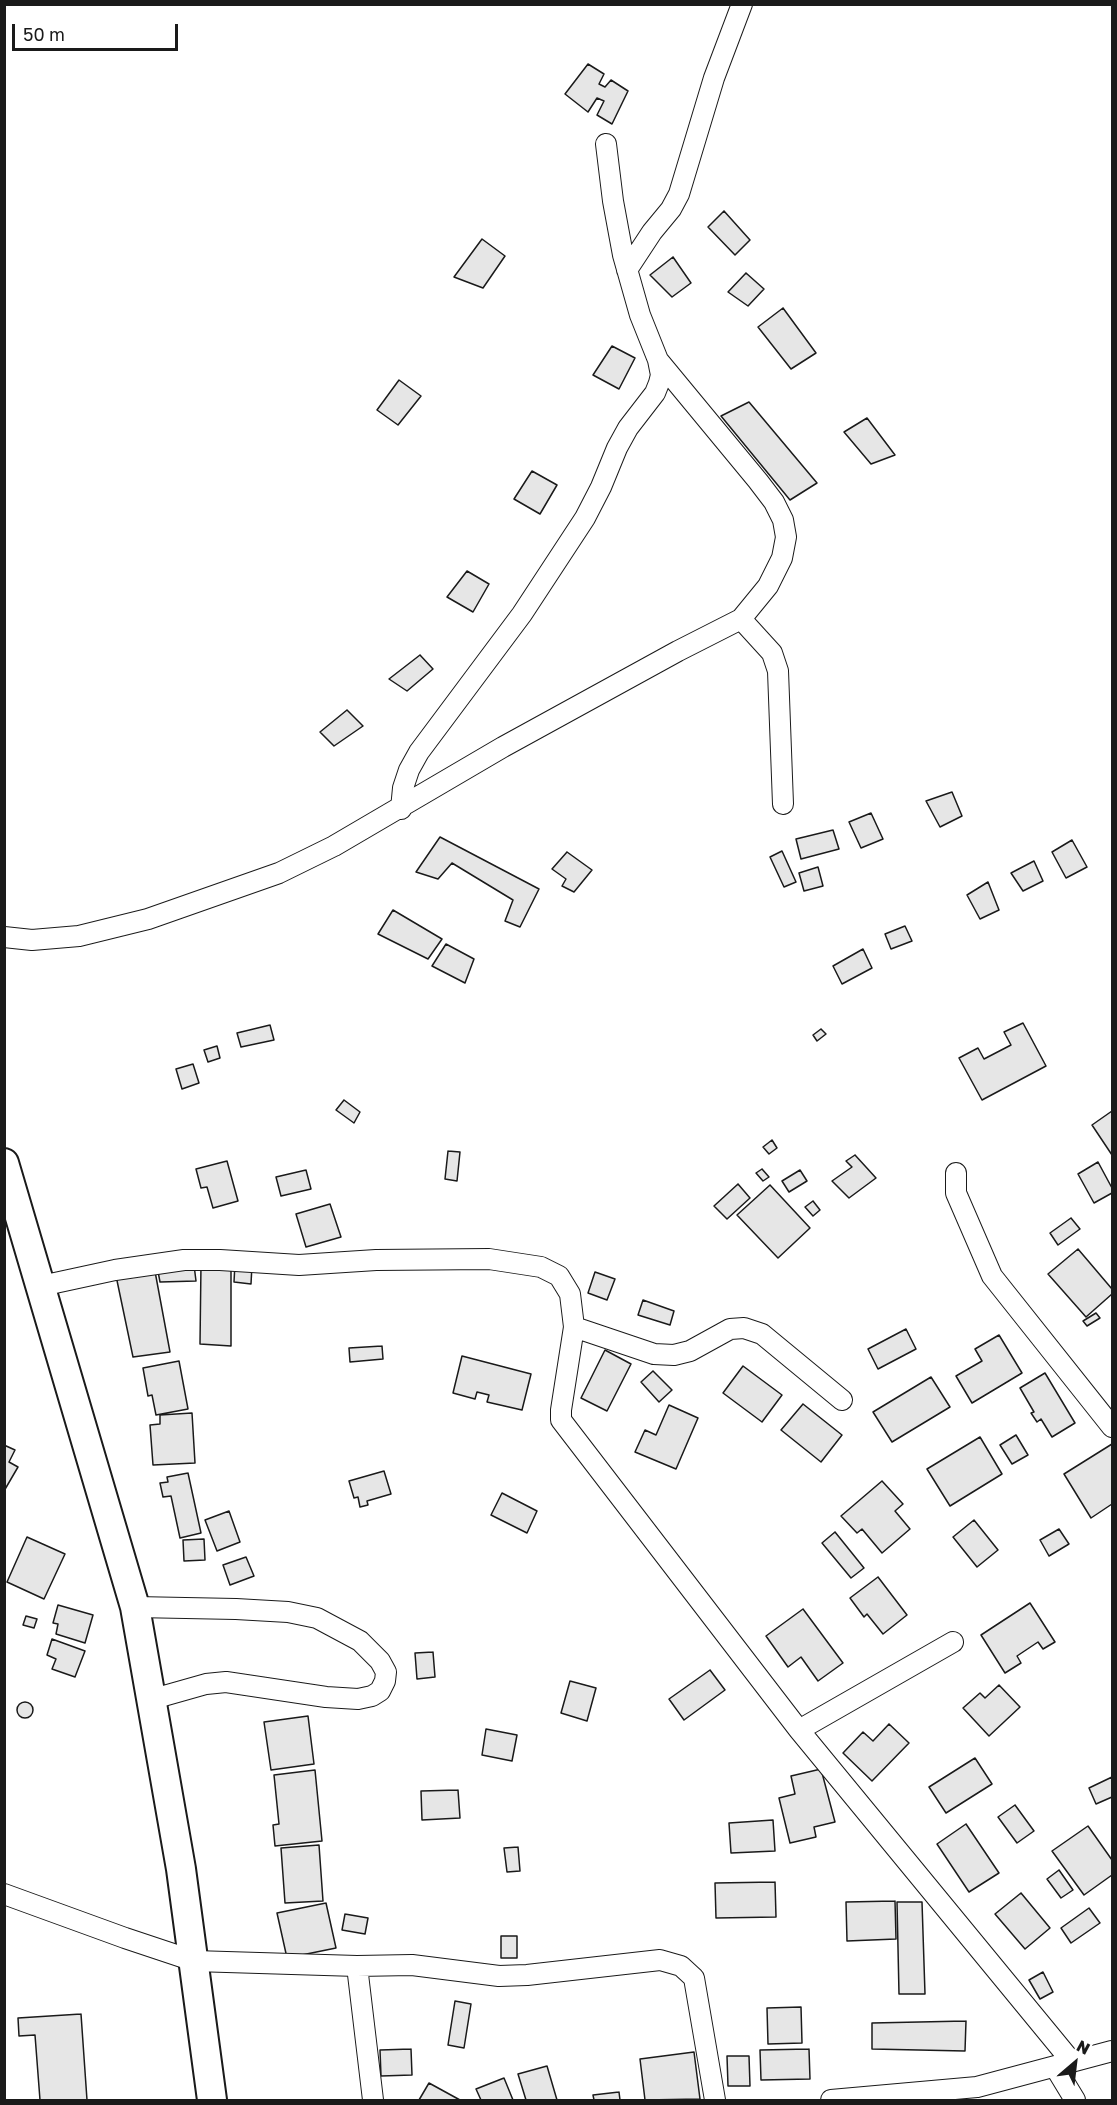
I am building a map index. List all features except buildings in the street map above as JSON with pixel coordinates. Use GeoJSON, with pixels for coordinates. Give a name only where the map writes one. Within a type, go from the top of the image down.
{"type":"FeatureCollection","features":[{"type":"Feature","properties":{"kind":"street"},"geometry":{"type":"LineString","coordinates":[[627,270],[652,232],[671,209],[679,194],[714,78],[742,4]]}},
{"type":"Feature","properties":{"kind":"street"},"geometry":{"type":"LineString","coordinates":[[401,809],[406,779],[419,752],[522,614],[585,518],[601,488],[617,448],[628,428],[655,393],[661,375],[627,270],[613,201],[606,144]]}},
{"type":"Feature","properties":{"kind":"street"},"geometry":{"type":"LineString","coordinates":[[4,937],[32,940],[79,936],[148,919],[279,873],[334,846],[401,809],[503,747],[741,619],[768,586],[782,558],[786,537],[783,520],[774,502],[758,481],[658,360]]}},
{"type":"Feature","properties":{"kind":"street"},"geometry":{"type":"LineString","coordinates":[[741,619],[772,653],[778,671],[783,804]]}},
{"type":"Feature","properties":{"kind":"street"},"geometry":{"type":"LineString","coordinates":[[4,1163],[135,1607],[153,1698],[195,1961],[212,2100]]}},
{"type":"Feature","properties":{"kind":"street"},"geometry":{"type":"LineString","coordinates":[[956,1173],[956,1193],[992,1276],[1113,1427]]}},
{"type":"Feature","properties":{"kind":"street"},"geometry":{"type":"LineString","coordinates":[[41,1286],[115,1270],[184,1260],[299,1265],[376,1260],[489,1259],[541,1267],[559,1276],[570,1294],[574,1327],[561,1420],[799,1730],[1064,2064],[1075,2100]]}},
{"type":"Feature","properties":{"kind":"street"},"geometry":{"type":"LineString","coordinates":[[574,1327],[654,1354],[674,1355],[690,1351],[730,1329],[744,1328],[762,1334],[842,1400]]}},
{"type":"Feature","properties":{"kind":"street"},"geometry":{"type":"LineString","coordinates":[[135,1607],[278,1611],[317,1618],[360,1641],[380,1661],[386,1672],[380,1691],[372,1696],[358,1699],[326,1697],[226,1682],[206,1684],[153,1698]]}},
{"type":"Feature","properties":{"kind":"street"},"geometry":{"type":"LineString","coordinates":[[799,1730],[953,1642]]}},
{"type":"Feature","properties":{"kind":"street"},"geometry":{"type":"LineString","coordinates":[[4,1894],[195,1961],[357,1966],[412,1965],[499,1976],[527,1976],[660,1960],[681,1966],[694,1978],[715,2100]]}},
{"type":"Feature","properties":{"kind":"street"},"geometry":{"type":"LineString","coordinates":[[357,1966],[373,2100]]}},
{"type":"Feature","properties":{"kind":"street"},"geometry":{"type":"LineString","coordinates":[[831,2100],[976,2087],[1113,2051]]}}]}
